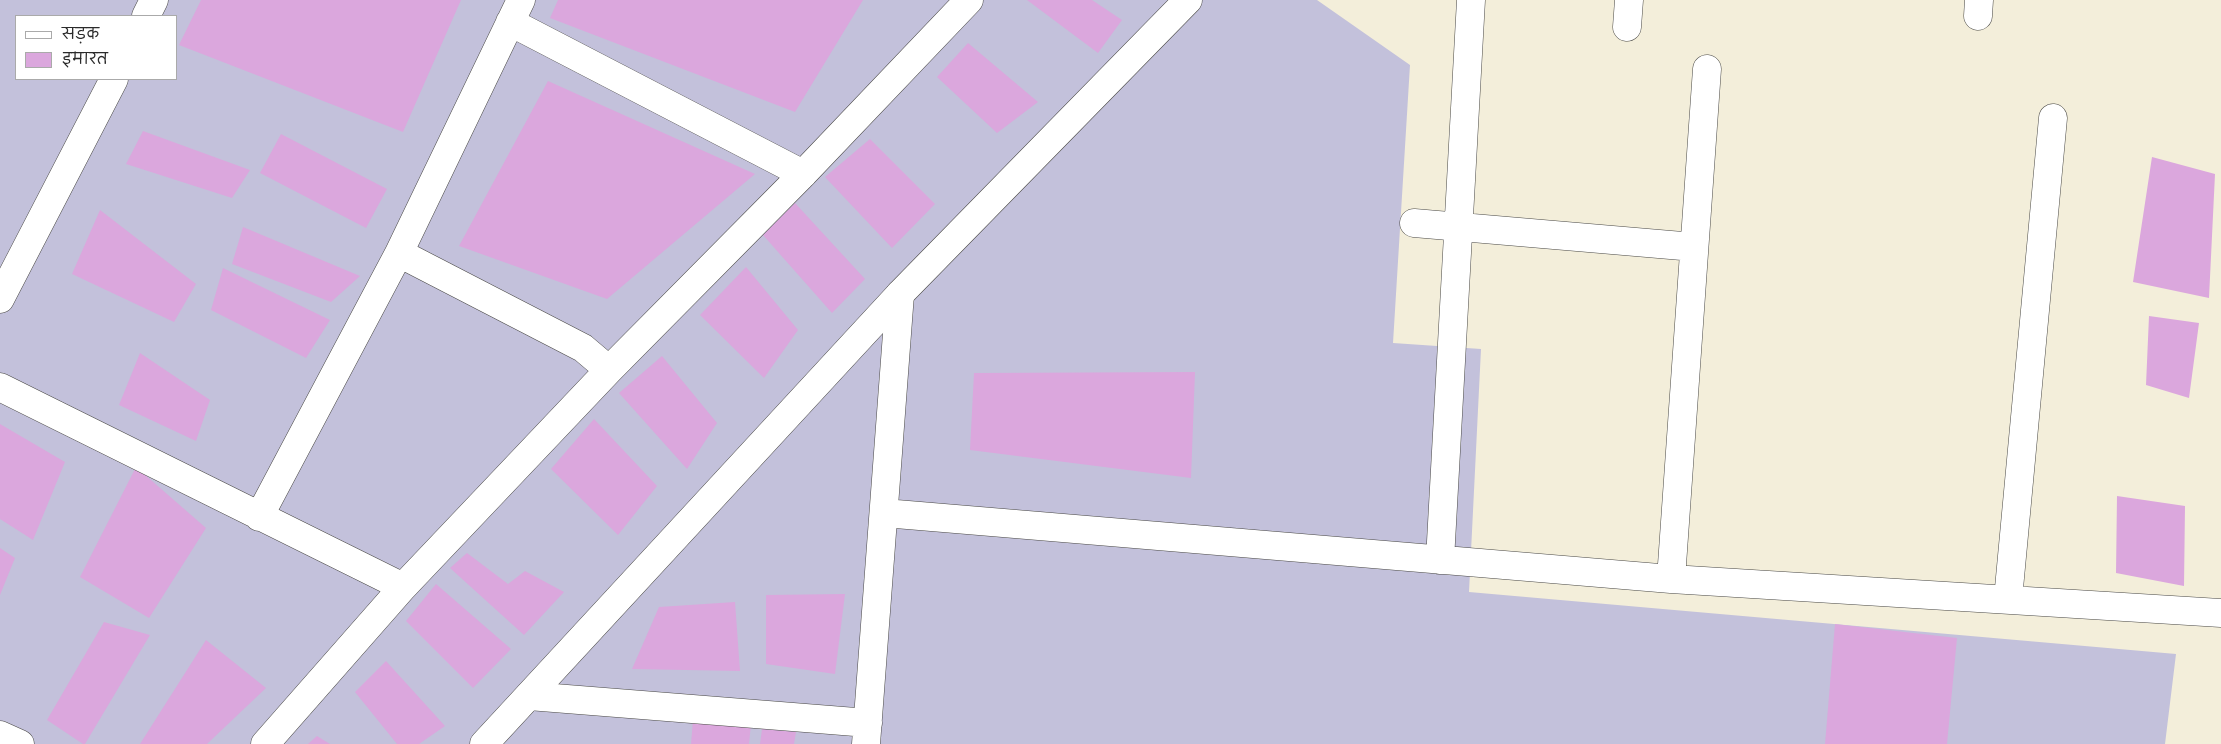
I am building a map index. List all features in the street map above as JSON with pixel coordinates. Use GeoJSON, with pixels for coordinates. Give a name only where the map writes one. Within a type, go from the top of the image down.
{"type":"FeatureCollection","features":[{"type":"Feature","properties":{"kind":"street"},"geometry":{"type":"LineString","coordinates":[[146,15],[154,0]]}},
{"type":"Feature","properties":{"kind":"street"},"geometry":{"type":"LineString","coordinates":[[265,744],[403,587],[609,370],[803,174],[969,0]]}},
{"type":"Feature","properties":{"kind":"street"},"geometry":{"type":"LineString","coordinates":[[484,744],[900,294],[1188,0]]}},
{"type":"Feature","properties":{"kind":"street"},"geometry":{"type":"LineString","coordinates":[[1440,560],[1471,0]]}},
{"type":"Feature","properties":{"kind":"street"},"geometry":{"type":"LineString","coordinates":[[1627,27],[1629,0]]}},
{"type":"Feature","properties":{"kind":"street"},"geometry":{"type":"LineString","coordinates":[[259,517],[399,253],[515,11],[803,174]]}},
{"type":"Feature","properties":{"kind":"street"},"geometry":{"type":"LineString","coordinates":[[1671,579],[1706,69]]}},
{"type":"Feature","properties":{"kind":"street"},"geometry":{"type":"LineString","coordinates":[[0,300],[7,267],[113,80]]}},
{"type":"Feature","properties":{"kind":"street"},"geometry":{"type":"LineString","coordinates":[[2008,599],[2053,118]]}},
{"type":"Feature","properties":{"kind":"street"},"geometry":{"type":"LineString","coordinates":[[1414,223],[1694,247]]}},
{"type":"Feature","properties":{"kind":"street"},"geometry":{"type":"LineString","coordinates":[[399,253],[583,348],[609,370]]}},
{"type":"Feature","properties":{"kind":"street"},"geometry":{"type":"LineString","coordinates":[[529,696],[867,734],[900,294]]}},
{"type":"Feature","properties":{"kind":"street"},"geometry":{"type":"LineString","coordinates":[[0,387],[403,587]]}},
{"type":"Feature","properties":{"kind":"street"},"geometry":{"type":"LineString","coordinates":[[884,513],[1671,579],[2221,613]]}},
{"type":"Feature","properties":{"kind":"street"},"geometry":{"type":"LineString","coordinates":[[0,735],[20,744]]}},
{"type":"Feature","properties":{"kind":"shaded area"},"geometry":{"type":"Polygon","coordinates":[[[0,0],[1317,0],[1410,65],[1393,343],[1481,349],[1469,592],[2176,654],[2165,744],[0,744],[0,0]]]}},
{"type":"Feature","properties":{"kind":"building"},"geometry":{"type":"Polygon","coordinates":[[[201,0],[461,0],[403,132],[179,45],[201,0]]]}},
{"type":"Feature","properties":{"kind":"building"},"geometry":{"type":"Polygon","coordinates":[[[558,0],[863,0],[795,112],[550,18],[558,0]]]}},
{"type":"Feature","properties":{"kind":"building"},"geometry":{"type":"Polygon","coordinates":[[[1027,0],[1092,0],[1122,20],[1098,53],[1027,0]]]}},
{"type":"Feature","properties":{"kind":"building"},"geometry":{"type":"Polygon","coordinates":[[[968,43],[1038,102],[997,133],[937,77],[968,43]]]}},
{"type":"Feature","properties":{"kind":"building"},"geometry":{"type":"Polygon","coordinates":[[[548,81],[755,174],[607,299],[459,246],[548,81]]]}},
{"type":"Feature","properties":{"kind":"building"},"geometry":{"type":"Polygon","coordinates":[[[143,131],[250,170],[232,198],[126,164],[143,131]]]}},
{"type":"Feature","properties":{"kind":"building"},"geometry":{"type":"Polygon","coordinates":[[[281,134],[387,189],[366,228],[260,173],[281,134]]]}},
{"type":"Feature","properties":{"kind":"building"},"geometry":{"type":"Polygon","coordinates":[[[870,139],[935,204],[892,248],[825,177],[870,139]]]}},
{"type":"Feature","properties":{"kind":"building"},"geometry":{"type":"Polygon","coordinates":[[[2152,157],[2215,174],[2209,298],[2133,282],[2152,157]]]}},
{"type":"Feature","properties":{"kind":"building"},"geometry":{"type":"Polygon","coordinates":[[[795,203],[865,279],[832,313],[763,235],[795,203]]]}},
{"type":"Feature","properties":{"kind":"building"},"geometry":{"type":"Polygon","coordinates":[[[100,210],[196,284],[174,322],[72,274],[100,210]]]}},
{"type":"Feature","properties":{"kind":"building"},"geometry":{"type":"Polygon","coordinates":[[[243,227],[360,276],[331,302],[232,264],[243,227]]]}},
{"type":"Feature","properties":{"kind":"building"},"geometry":{"type":"Polygon","coordinates":[[[746,267],[798,330],[764,378],[700,315],[746,267]]]}},
{"type":"Feature","properties":{"kind":"building"},"geometry":{"type":"Polygon","coordinates":[[[223,268],[330,320],[306,358],[211,310],[223,268]]]}},
{"type":"Feature","properties":{"kind":"building"},"geometry":{"type":"Polygon","coordinates":[[[2149,316],[2199,323],[2189,398],[2146,385],[2149,316]]]}},
{"type":"Feature","properties":{"kind":"building"},"geometry":{"type":"Polygon","coordinates":[[[140,353],[210,400],[196,441],[119,405],[140,353]]]}},
{"type":"Feature","properties":{"kind":"building"},"geometry":{"type":"Polygon","coordinates":[[[662,356],[717,423],[687,469],[619,393],[662,356]]]}},
{"type":"Feature","properties":{"kind":"building"},"geometry":{"type":"Polygon","coordinates":[[[1195,372],[1191,478],[970,450],[974,373],[1195,372]]]}},
{"type":"Feature","properties":{"kind":"building"},"geometry":{"type":"Polygon","coordinates":[[[594,419],[657,486],[618,535],[551,469],[594,419]]]}},
{"type":"Feature","properties":{"kind":"building"},"geometry":{"type":"Polygon","coordinates":[[[0,424],[65,462],[33,540],[0,519],[0,424]]]}},
{"type":"Feature","properties":{"kind":"building"},"geometry":{"type":"Polygon","coordinates":[[[136,467],[206,528],[149,618],[80,577],[136,467]]]}},
{"type":"Feature","properties":{"kind":"building"},"geometry":{"type":"Polygon","coordinates":[[[2117,496],[2185,506],[2184,586],[2116,573],[2117,496]]]}},
{"type":"Feature","properties":{"kind":"building"},"geometry":{"type":"Polygon","coordinates":[[[0,548],[15,558],[0,595],[0,548]]]}},
{"type":"Feature","properties":{"kind":"building"},"geometry":{"type":"Polygon","coordinates":[[[467,553],[508,584],[525,571],[564,592],[524,635],[450,568],[467,553]]]}},
{"type":"Feature","properties":{"kind":"building"},"geometry":{"type":"Polygon","coordinates":[[[436,584],[511,649],[473,688],[406,621],[436,584]]]}},
{"type":"Feature","properties":{"kind":"building"},"geometry":{"type":"Polygon","coordinates":[[[845,594],[835,674],[766,664],[766,595],[845,594]]]}},
{"type":"Feature","properties":{"kind":"building"},"geometry":{"type":"Polygon","coordinates":[[[735,602],[740,671],[632,669],[659,607],[735,602]]]}},
{"type":"Feature","properties":{"kind":"building"},"geometry":{"type":"Polygon","coordinates":[[[104,622],[150,635],[85,744],[83,744],[47,720],[104,622]]]}},
{"type":"Feature","properties":{"kind":"building"},"geometry":{"type":"Polygon","coordinates":[[[1835,624],[1957,638],[1947,744],[1825,744],[1835,624]]]}},
{"type":"Feature","properties":{"kind":"building"},"geometry":{"type":"Polygon","coordinates":[[[206,640],[266,688],[207,744],[140,744],[206,640]]]}},
{"type":"Feature","properties":{"kind":"building"},"geometry":{"type":"Polygon","coordinates":[[[386,661],[445,726],[419,744],[397,744],[355,692],[386,661]]]}},
{"type":"Feature","properties":{"kind":"building"},"geometry":{"type":"Polygon","coordinates":[[[693,720],[751,724],[749,744],[691,744],[693,720]]]}},
{"type":"Feature","properties":{"kind":"building"},"geometry":{"type":"Polygon","coordinates":[[[762,729],[796,732],[794,744],[760,744],[762,729]]]}},
{"type":"Feature","properties":{"kind":"building"},"geometry":{"type":"Polygon","coordinates":[[[317,736],[330,744],[308,744],[317,736]]]}}]}
